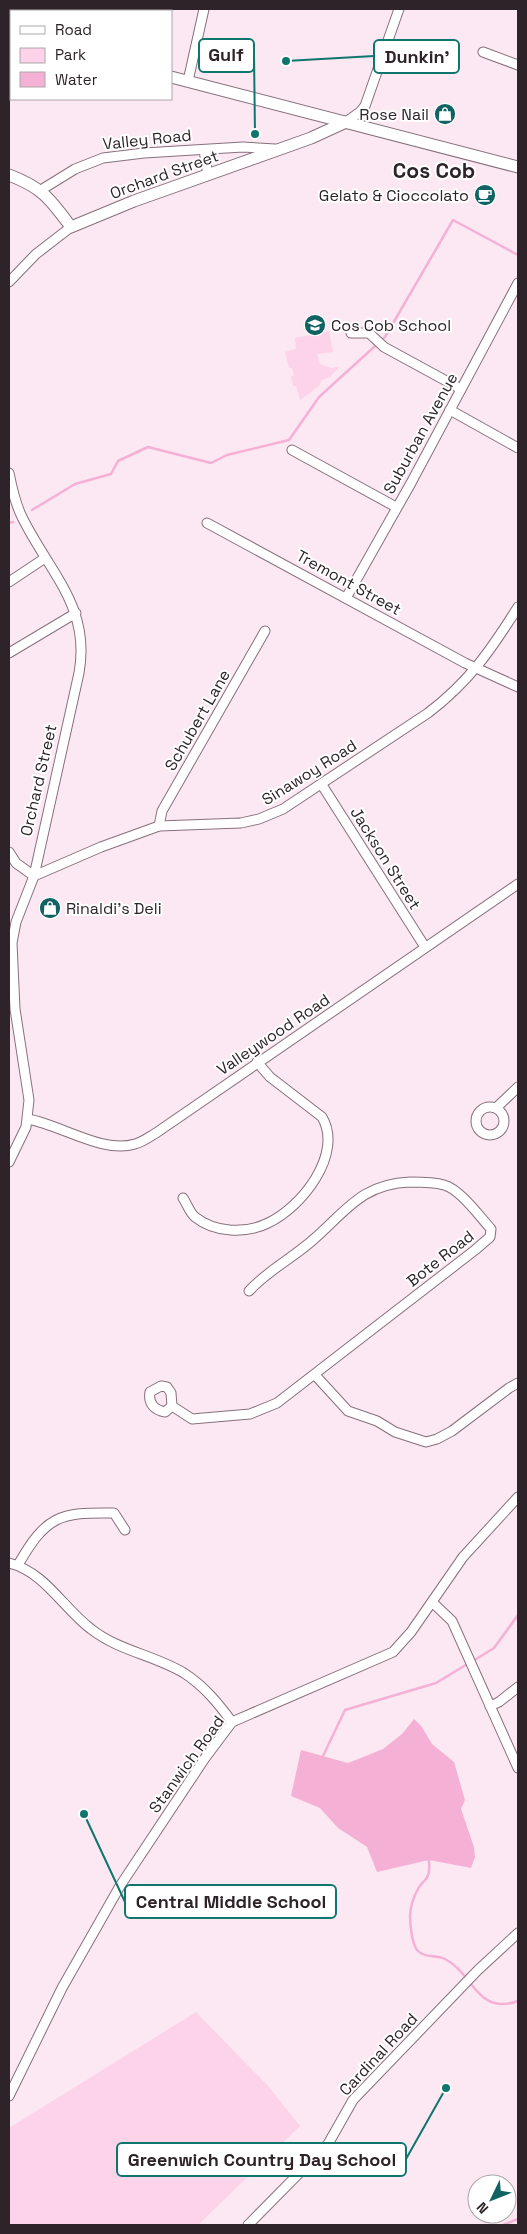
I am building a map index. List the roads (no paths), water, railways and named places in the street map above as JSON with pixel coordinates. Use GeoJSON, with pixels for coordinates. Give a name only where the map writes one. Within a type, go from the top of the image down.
{"type":"FeatureCollection","features":[{"type":"Feature","properties":{"kind":"main road"},"geometry":{"type":"LineString","coordinates":[[172,77],[518,167]]}},
{"type":"Feature","properties":{"kind":"main road","name":"Orchard Street"},"geometry":{"type":"LineString","coordinates":[[71,227],[134,201],[280,150],[346,122]]}},
{"type":"Feature","properties":{"kind":"main road"},"geometry":{"type":"LineString","coordinates":[[9,175],[41,190],[52,201],[71,227]]}},
{"type":"Feature","properties":{"kind":"street"},"geometry":{"type":"LineString","coordinates":[[188,81],[204,9]]}},
{"type":"Feature","properties":{"kind":"street"},"geometry":{"type":"LineString","coordinates":[[346,122],[360,112],[364,106],[399,9]]}},
{"type":"Feature","properties":{"kind":"street"},"geometry":{"type":"LineString","coordinates":[[484,52],[518,65]]}},
{"type":"Feature","properties":{"kind":"street","name":"Valley Road"},"geometry":{"type":"LineString","coordinates":[[41,190],[75,169],[103,158],[144,153],[243,148],[280,150]]}},
{"type":"Feature","properties":{"kind":"street","name":"Valley Road"},"geometry":{"type":"LineString","coordinates":[[204,150],[208,175]]}},
{"type":"Feature","properties":{"kind":"street","name":"Orchard Street"},"geometry":{"type":"LineString","coordinates":[[9,282],[36,254],[71,227]]}},
{"type":"Feature","properties":{"kind":"street","name":"Suburban Avenue"},"geometry":{"type":"LineString","coordinates":[[346,598],[518,283]]}},
{"type":"Feature","properties":{"kind":"street"},"geometry":{"type":"LineString","coordinates":[[352,333],[368,333],[384,347],[461,389]]}},
{"type":"Feature","properties":{"kind":"street"},"geometry":{"type":"LineString","coordinates":[[450,410],[518,448]]}},
{"type":"Feature","properties":{"kind":"street"},"geometry":{"type":"LineString","coordinates":[[292,450],[396,507]]}},
{"type":"Feature","properties":{"kind":"street","name":"Orchard Street"},"geometry":{"type":"LineString","coordinates":[[9,473],[19,511],[76,614],[81,637],[80,664],[34,876],[14,932],[10,976],[29,1090],[28,1119],[24,1135],[9,1162]]}},
{"type":"Feature","properties":{"kind":"street","name":"Tremont Street"},"geometry":{"type":"LineString","coordinates":[[207,523],[477,668],[518,687]]}},
{"type":"Feature","properties":{"kind":"street"},"geometry":{"type":"LineString","coordinates":[[9,582],[45,558]]}},
{"type":"Feature","properties":{"kind":"street","name":"Sinawoy Road"},"geometry":{"type":"LineString","coordinates":[[34,876],[101,847],[159,826],[231,824],[252,821],[289,806],[440,704],[477,668],[518,607]]}},
{"type":"Feature","properties":{"kind":"street"},"geometry":{"type":"LineString","coordinates":[[9,653],[76,614]]}},
{"type":"Feature","properties":{"kind":"street","name":"Schubert Lane"},"geometry":{"type":"LineString","coordinates":[[159,826],[162,811],[266,631]]}},
{"type":"Feature","properties":{"kind":"street","name":"Jackson Street"},"geometry":{"type":"LineString","coordinates":[[322,785],[425,947]]}},
{"type":"Feature","properties":{"kind":"street"},"geometry":{"type":"LineString","coordinates":[[9,852],[16,863],[34,876]]}},
{"type":"Feature","properties":{"kind":"street","name":"Valleywood Road"},"geometry":{"type":"LineString","coordinates":[[28,1119],[40,1121],[101,1143],[116,1146],[136,1144],[156,1133],[518,884]]}},
{"type":"Feature","properties":{"kind":"street"},"geometry":{"type":"LineString","coordinates":[[183,1198],[194,1216],[210,1227],[232,1230],[253,1228],[268,1223],[285,1212],[318,1175],[329,1145],[327,1126],[322,1117],[270,1077],[257,1062]]}},
{"type":"Feature","properties":{"kind":"street"},"geometry":{"type":"LineString","coordinates":[[496,1108],[518,1087]]}},
{"type":"Feature","properties":{"kind":"street","name":"Bote Road"},"geometry":{"type":"LineString","coordinates":[[172,1406],[192,1419],[250,1414],[277,1403],[475,1250],[490,1237],[491,1229],[462,1197],[445,1185],[417,1182],[395,1183],[369,1191],[354,1202],[315,1238],[260,1279],[249,1291]]}},
{"type":"Feature","properties":{"kind":"street"},"geometry":{"type":"LineString","coordinates":[[315,1375],[348,1411],[377,1421],[395,1432],[426,1442],[437,1439],[452,1431],[509,1388],[518,1384]]}},
{"type":"Feature","properties":{"kind":"street","name":"Stanwich Road"},"geometry":{"type":"LineString","coordinates":[[9,2096],[62,1988],[120,1886],[205,1758],[232,1722],[388,1655],[406,1638],[463,1557],[518,1498]]}},
{"type":"Feature","properties":{"kind":"street"},"geometry":{"type":"LineString","coordinates":[[18,1566],[42,1528],[51,1521],[66,1515],[114,1512],[125,1530]]}},
{"type":"Feature","properties":{"kind":"street"},"geometry":{"type":"LineString","coordinates":[[9,1563],[18,1566],[46,1585],[80,1620],[102,1638],[184,1673],[204,1688],[232,1722]]}},
{"type":"Feature","properties":{"kind":"street"},"geometry":{"type":"LineString","coordinates":[[432,1602],[450,1617],[518,1768]]}},
{"type":"Feature","properties":{"kind":"street"},"geometry":{"type":"LineString","coordinates":[[490,1706],[499,1702],[518,1686]]}},
{"type":"Feature","properties":{"kind":"street","name":"Cardinal Road"},"geometry":{"type":"LineString","coordinates":[[248,2225],[328,2144],[352,2100],[468,1981],[518,1933]]}},
{"type":"Feature","properties":{"kind":"water"},"geometry":{"type":"Polygon","coordinates":[[[414,1719],[422,1727],[432,1744],[454,1762],[465,1800],[461,1809],[474,1847],[475,1857],[471,1868],[429,1860],[377,1872],[367,1847],[338,1828],[320,1808],[291,1796],[301,1750],[348,1763],[383,1749],[402,1734],[414,1719]]]}},
{"type":"Feature","properties":{"kind":"waterway"},"geometry":{"type":"LineString","coordinates":[[32,510],[75,484],[111,474],[118,461],[148,447],[211,463],[227,455],[289,440],[319,397],[385,337],[453,220],[518,255]]}},
{"type":"Feature","properties":{"kind":"waterway"},"geometry":{"type":"LineString","coordinates":[[9,523],[13,522]]}},
{"type":"Feature","properties":{"kind":"waterway"},"geometry":{"type":"LineString","coordinates":[[473,1661],[494,1648],[518,1615]]}},
{"type":"Feature","properties":{"kind":"waterway"},"geometry":{"type":"LineString","coordinates":[[323,1756],[345,1710],[436,1683],[469,1663]]}},
{"type":"Feature","properties":{"kind":"waterway"},"geometry":{"type":"LineString","coordinates":[[427,1858],[429,1860],[429,1873],[417,1890],[410,1913],[410,1924],[417,1950],[423,1954],[445,1959],[454,1965],[484,1998],[493,2003],[504,2004],[518,2001]]}},
{"type":"Feature","properties":{"kind":"waterway"},"geometry":{"type":"LineString","coordinates":[[503,2225],[518,2219]]}},
{"type":"Feature","properties":{"kind":"place","name":"Dunkin'"},"geometry":{"type":"Point","coordinates":[286,61]}},
{"type":"Feature","properties":{"kind":"place","name":"Rose Nail"},"geometry":{"type":"Point","coordinates":[445,114]}},
{"type":"Feature","properties":{"kind":"place","name":"Gulf"},"geometry":{"type":"Point","coordinates":[255,134]}},
{"type":"Feature","properties":{"kind":"place","name":"Gelato & Cioccolato"},"geometry":{"type":"Point","coordinates":[485,195]}},
{"type":"Feature","properties":{"kind":"place","name":"Cos Cob School"},"geometry":{"type":"Point","coordinates":[315,325]}},
{"type":"Feature","properties":{"kind":"place","name":"Rinaldi's Deli"},"geometry":{"type":"Point","coordinates":[50,908]}},
{"type":"Feature","properties":{"kind":"place","name":"Central Middle School"},"geometry":{"type":"Point","coordinates":[84,1814]}},
{"type":"Feature","properties":{"kind":"place","name":"Greenwich Country Day School"},"geometry":{"type":"Point","coordinates":[446,2088]}},
{"type":"Feature","properties":{"kind":"district","name":"Cos Cob"},"geometry":{"type":"Point","coordinates":[434,171]}}]}
